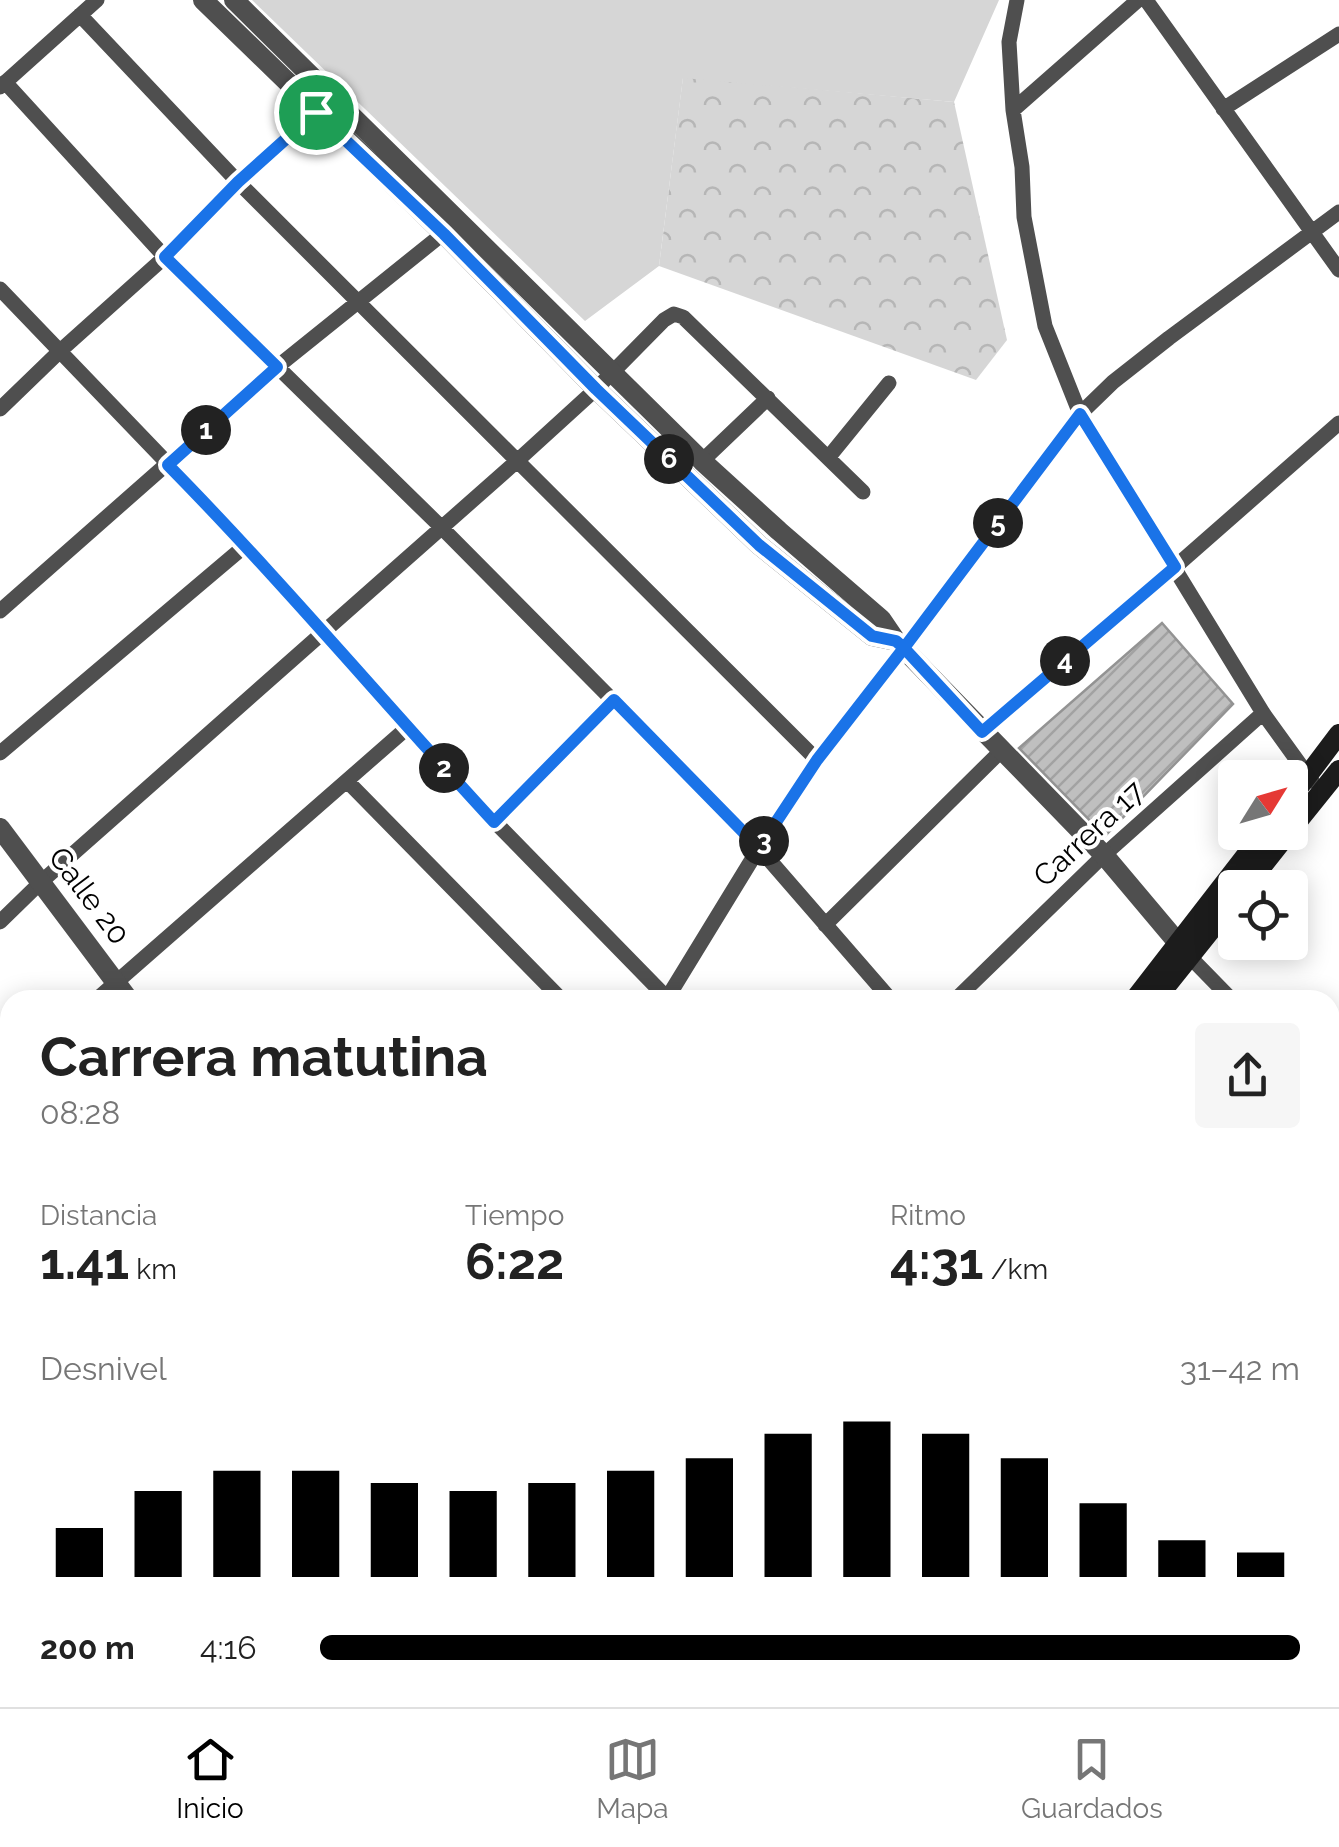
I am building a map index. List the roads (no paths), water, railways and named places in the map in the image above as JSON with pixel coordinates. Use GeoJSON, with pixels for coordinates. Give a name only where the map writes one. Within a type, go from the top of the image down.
{"type":"FeatureCollection","features":[{"type":"Feature","properties":{"kind":"main road"},"geometry":{"type":"LineString","coordinates":[[1308,796],[1339,734]]}},
{"type":"Feature","properties":{"kind":"main road"},"geometry":{"type":"LineString","coordinates":[[1308,788],[1339,770]]}},
{"type":"Feature","properties":{"kind":"main road"},"geometry":{"type":"LineString","coordinates":[[1161,990],[1252,850]]}},
{"type":"Feature","properties":{"kind":"main road"},"geometry":{"type":"LineString","coordinates":[[1259,870],[1275,850]]}},
{"type":"Feature","properties":{"kind":"main road"},"geometry":{"type":"LineString","coordinates":[[1144,990],[1218,917]]}},
{"type":"Feature","properties":{"kind":"street"},"geometry":{"type":"LineString","coordinates":[[96,0],[2,85],[165,257],[441,527],[759,848],[882,990]]}},
{"type":"Feature","properties":{"kind":"street"},"geometry":{"type":"LineString","coordinates":[[203,0],[316,112],[451,227],[611,372],[778,532],[881,619],[900,645],[982,732],[1104,855],[1222,990]]}},
{"type":"Feature","properties":{"kind":"street"},"geometry":{"type":"LineString","coordinates":[[234,0],[340,104],[596,389],[759,545],[872,636],[900,645]]}},
{"type":"Feature","properties":{"kind":"street"},"geometry":{"type":"LineString","coordinates":[[1017,0],[1009,42],[1014,110],[1024,218],[1045,326],[1080,414],[1263,713],[1314,784]]}},
{"type":"Feature","properties":{"kind":"street"},"geometry":{"type":"LineString","coordinates":[[1014,110],[1138,0]]}},
{"type":"Feature","properties":{"kind":"street"},"geometry":{"type":"LineString","coordinates":[[1146,0],[1339,270]]}},
{"type":"Feature","properties":{"kind":"street"},"geometry":{"type":"LineString","coordinates":[[80,15],[238,182],[817,760]]}},
{"type":"Feature","properties":{"kind":"street"},"geometry":{"type":"LineString","coordinates":[[1223,109],[1339,34]]}},
{"type":"Feature","properties":{"kind":"street"},"geometry":{"type":"LineString","coordinates":[[0,409],[316,112],[340,104]]}},
{"type":"Feature","properties":{"kind":"street"},"geometry":{"type":"LineString","coordinates":[[673,990],[817,760],[900,645],[1080,414],[1113,382],[1339,212]]}},
{"type":"Feature","properties":{"kind":"street"},"geometry":{"type":"LineString","coordinates":[[0,612],[277,367],[451,227]]}},
{"type":"Feature","properties":{"kind":"street"},"geometry":{"type":"LineString","coordinates":[[0,289],[246,545],[494,822],[659,990]]}},
{"type":"Feature","properties":{"kind":"street"},"geometry":{"type":"LineString","coordinates":[[0,922],[517,462],[674,314],[683,316],[863,492]]}},
{"type":"Feature","properties":{"kind":"street"},"geometry":{"type":"LineString","coordinates":[[828,458],[888,383]]}},
{"type":"Feature","properties":{"kind":"street"},"geometry":{"type":"LineString","coordinates":[[702,461],[768,398]]}},
{"type":"Feature","properties":{"kind":"street"},"geometry":{"type":"LineString","coordinates":[[982,732],[1339,423]]}},
{"type":"Feature","properties":{"kind":"street"},"geometry":{"type":"LineString","coordinates":[[0,753],[246,545]]}},
{"type":"Feature","properties":{"kind":"street"},"geometry":{"type":"LineString","coordinates":[[494,822],[614,700]]}},
{"type":"Feature","properties":{"kind":"street","name":"Carrera 17"},"geometry":{"type":"LineString","coordinates":[[965,990],[1104,855],[1263,713]]}},
{"type":"Feature","properties":{"kind":"street"},"geometry":{"type":"LineString","coordinates":[[107,990],[408,728]]}},
{"type":"Feature","properties":{"kind":"street"},"geometry":{"type":"LineString","coordinates":[[824,925],[1000,751]]}},
{"type":"Feature","properties":{"kind":"street"},"geometry":{"type":"LineString","coordinates":[[348,782],[552,990]]}},
{"type":"Feature","properties":{"kind":"street","name":"Calle 20"},"geometry":{"type":"LineString","coordinates":[[0,828],[121,990]]}}]}
